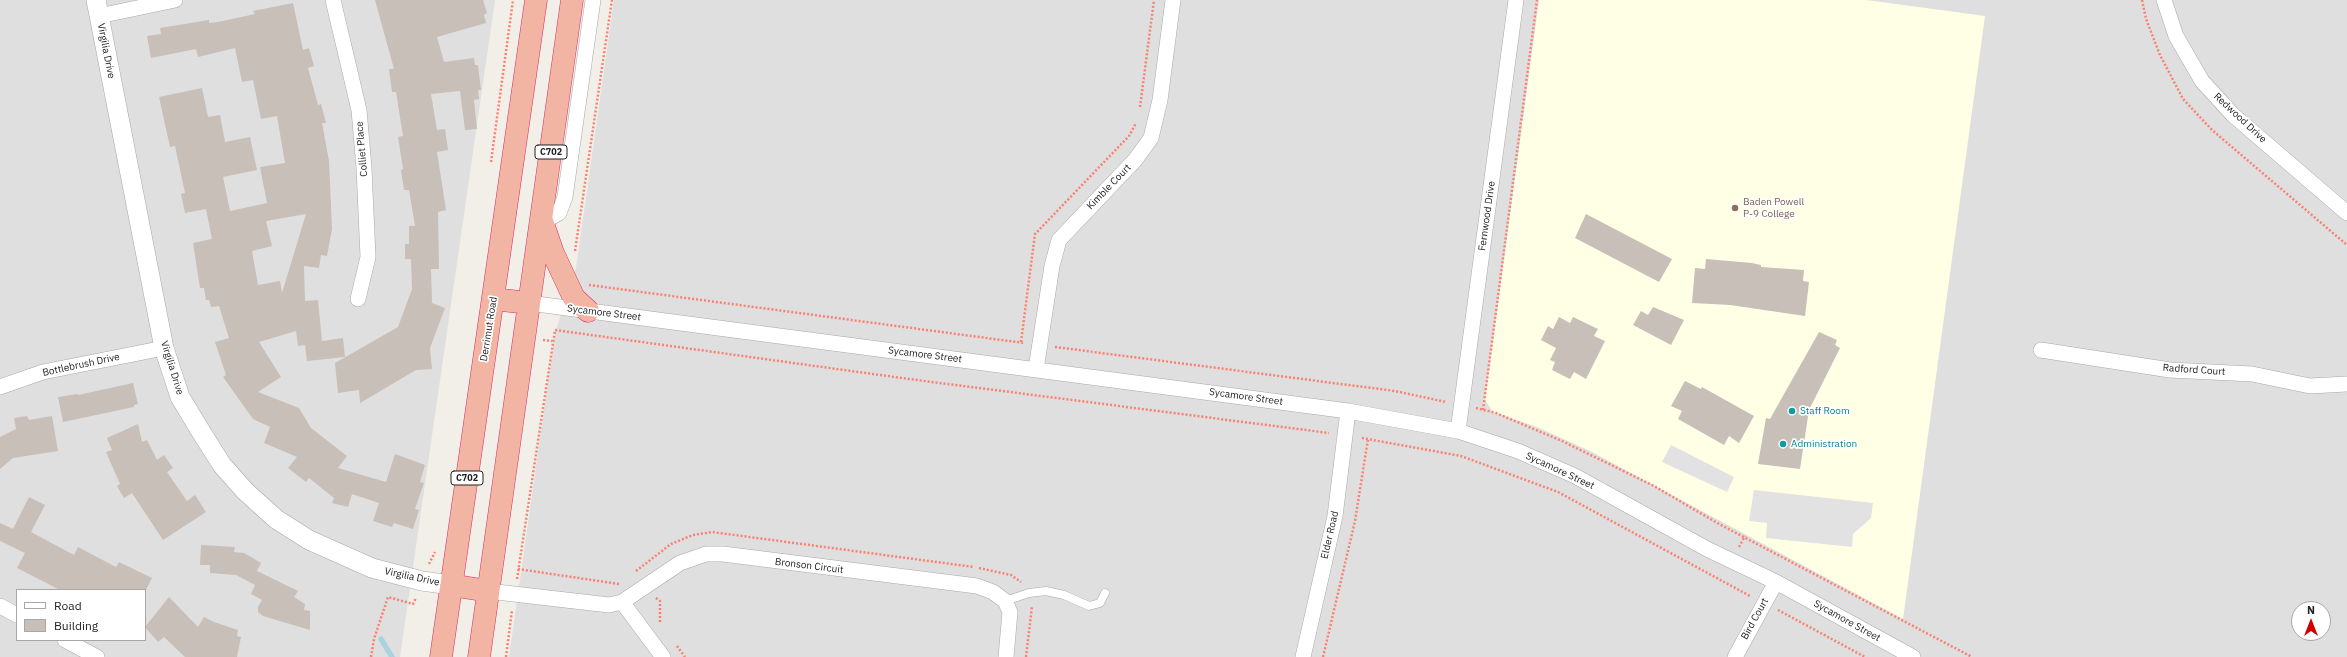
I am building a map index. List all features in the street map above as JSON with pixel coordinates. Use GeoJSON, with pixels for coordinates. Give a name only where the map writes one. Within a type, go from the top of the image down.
{"type":"FeatureCollection","features":[{"type":"Feature","properties":{"kind":"highway","name":"Derrimut Road"},"geometry":{"type":"LineString","coordinates":[[441,657],[536,0]]}},
{"type":"Feature","properties":{"kind":"highway","name":"C702"},"geometry":{"type":"LineString","coordinates":[[479,657],[572,0]]}},
{"type":"Feature","properties":{"kind":"highway"},"geometry":{"type":"LineString","coordinates":[[541,218],[554,253],[574,298],[588,311]]}},
{"type":"Feature","properties":{"kind":"highway"},"geometry":{"type":"LineString","coordinates":[[493,299],[529,303]]}},
{"type":"Feature","properties":{"kind":"highway"},"geometry":{"type":"LineString","coordinates":[[451,585],[488,591]]}},
{"type":"Feature","properties":{"kind":"street"},"geometry":{"type":"LineString","coordinates":[[98,8],[174,0]]}},
{"type":"Feature","properties":{"kind":"street","name":"Colliet Place"},"geometry":{"type":"LineString","coordinates":[[333,0],[359,110],[364,161],[368,257],[358,299]]}},
{"type":"Feature","properties":{"kind":"street"},"geometry":{"type":"LineString","coordinates":[[541,218],[550,218],[559,213],[565,197],[593,0]]}},
{"type":"Feature","properties":{"kind":"street","name":"Kimble Court"},"geometry":{"type":"LineString","coordinates":[[1036,369],[1052,266],[1059,240],[1135,160],[1151,138],[1160,100],[1173,0]]}},
{"type":"Feature","properties":{"kind":"street","name":"Fernwood Drive"},"geometry":{"type":"LineString","coordinates":[[1458,431],[1516,0]]}},
{"type":"Feature","properties":{"kind":"street","name":"Redwood Drive"},"geometry":{"type":"LineString","coordinates":[[2164,0],[2176,36],[2202,81],[2233,115],[2347,213]]}},
{"type":"Feature","properties":{"kind":"street","name":"Virgilia Drive"},"geometry":{"type":"LineString","coordinates":[[98,8],[164,348],[180,397],[202,435],[222,464],[246,491],[276,519],[309,540],[372,568],[422,581],[451,585]]}},
{"type":"Feature","properties":{"kind":"street","name":"Sycamore Street"},"geometry":{"type":"LineString","coordinates":[[529,303],[1348,411],[1458,431],[1518,451],[1575,476],[1707,549],[1776,582],[1914,657]]}},
{"type":"Feature","properties":{"kind":"street","name":"Bottlebrush Drive"},"geometry":{"type":"LineString","coordinates":[[0,387],[43,372],[164,348]]}},
{"type":"Feature","properties":{"kind":"street","name":"Radford Court"},"geometry":{"type":"LineString","coordinates":[[2041,350],[2170,370],[2252,374],[2310,386],[2347,384]]}},
{"type":"Feature","properties":{"kind":"street","name":"Elder Road"},"geometry":{"type":"LineString","coordinates":[[1303,657],[1335,516],[1348,411]]}},
{"type":"Feature","properties":{"kind":"street","name":"Bronson Circuit"},"geometry":{"type":"LineString","coordinates":[[488,591],[600,605],[622,602],[691,558],[706,554],[723,554],[977,586],[993,592],[1005,601]]}},
{"type":"Feature","properties":{"kind":"street","name":"Bird Court"},"geometry":{"type":"LineString","coordinates":[[1735,657],[1776,582]]}},
{"type":"Feature","properties":{"kind":"street"},"geometry":{"type":"LineString","coordinates":[[1005,601],[1010,612],[1006,657]]}},
{"type":"Feature","properties":{"kind":"street"},"geometry":{"type":"LineString","coordinates":[[622,602],[663,657]]}},
{"type":"Feature","properties":{"kind":"street"},"geometry":{"type":"LineString","coordinates":[[0,606],[16,614]]}},
{"type":"Feature","properties":{"kind":"street"},"geometry":{"type":"LineString","coordinates":[[67,641],[97,657]]}},
{"type":"Feature","properties":{"kind":"lane"},"geometry":{"type":"LineString","coordinates":[[1005,601],[1029,593],[1046,591],[1064,595],[1089,606],[1100,603],[1105,593]]}},
{"type":"Feature","properties":{"kind":"path"},"geometry":{"type":"LineString","coordinates":[[574,258],[612,0]]}},
{"type":"Feature","properties":{"kind":"path"},"geometry":{"type":"LineString","coordinates":[[1139,114],[1154,0]]}},
{"type":"Feature","properties":{"kind":"path"},"geometry":{"type":"LineString","coordinates":[[1483,410],[1537,0]]}},
{"type":"Feature","properties":{"kind":"path"},"geometry":{"type":"LineString","coordinates":[[1020,342],[1036,234],[1129,136],[1138,121]]}},
{"type":"Feature","properties":{"kind":"path"},"geometry":{"type":"LineString","coordinates":[[587,284],[1395,391],[1483,410],[1562,441],[1654,486],[1719,524],[1972,657]]}},
{"type":"Feature","properties":{"kind":"path"},"geometry":{"type":"LineString","coordinates":[[506,657],[552,341],[555,330],[909,379],[1345,435],[1460,456],[1558,492],[1865,657]]}},
{"type":"Feature","properties":{"kind":"path"},"geometry":{"type":"LineString","coordinates":[[1323,657],[1355,521],[1368,439]]}},
{"type":"Feature","properties":{"kind":"path"},"geometry":{"type":"LineString","coordinates":[[642,588],[660,601],[658,621],[663,627]]}},
{"type":"Feature","properties":{"kind":"path"},"geometry":{"type":"LineString","coordinates":[[372,657],[374,639],[388,598]]}},
{"type":"Feature","properties":{"kind":"path"},"geometry":{"type":"LineString","coordinates":[[676,645],[685,657]]}},
{"type":"Feature","properties":{"kind":"shaded area"},"geometry":{"type":"Polygon","coordinates":[[[0,0],[495,0],[400,657],[0,657],[0,0]]]}},
{"type":"Feature","properties":{"kind":"shaded area"},"geometry":{"type":"Polygon","coordinates":[[[614,0],[2347,0],[2347,657],[509,657],[555,333],[576,268],[614,0]]]}},
{"type":"Feature","properties":{"kind":"shaded area","name":"Baden Powell P-9 College"},"geometry":{"type":"Polygon","coordinates":[[[1539,0],[1866,0],[1985,16],[1903,619],[1590,451],[1537,427],[1493,412],[1485,400],[1539,0]]]}},
{"type":"Feature","properties":{"kind":"shaded area"},"geometry":{"type":"Polygon","coordinates":[[[1671,445],[1734,477],[1727,492],[1662,462],[1671,445]]]}},
{"type":"Feature","properties":{"kind":"shaded area"},"geometry":{"type":"Polygon","coordinates":[[[1754,490],[1873,503],[1871,518],[1853,534],[1852,547],[1766,538],[1767,523],[1749,521],[1754,490]]]}},
{"type":"Feature","properties":{"kind":"building"},"geometry":{"type":"Polygon","coordinates":[[[375,0],[483,0],[487,13],[484,15],[486,23],[437,37],[444,62],[474,58],[475,65],[478,65],[481,90],[478,90],[479,99],[474,100],[477,129],[465,130],[460,91],[431,94],[437,130],[445,129],[448,150],[437,152],[446,210],[438,212],[439,269],[431,269],[432,303],[445,308],[430,348],[432,369],[416,370],[360,403],[359,390],[338,393],[335,363],[398,327],[412,289],[411,259],[405,259],[405,244],[409,244],[409,226],[415,226],[409,190],[404,190],[401,170],[403,169],[398,137],[403,136],[396,92],[392,92],[389,69],[394,69],[375,0]]]}},
{"type":"Feature","properties":{"kind":"building"},"geometry":{"type":"Polygon","coordinates":[[[293,3],[303,50],[309,48],[314,66],[308,68],[318,105],[321,104],[326,123],[322,123],[329,161],[332,229],[327,256],[321,255],[319,268],[304,266],[305,301],[318,300],[322,341],[343,338],[345,357],[307,361],[305,345],[298,346],[296,331],[259,342],[281,377],[258,392],[299,408],[311,428],[347,456],[338,468],[386,482],[395,454],[425,465],[420,482],[424,483],[415,509],[419,510],[413,529],[394,523],[392,527],[373,521],[379,503],[352,494],[348,507],[332,503],[334,498],[309,478],[306,482],[288,468],[297,457],[264,443],[270,427],[253,419],[223,377],[226,375],[215,342],[229,338],[219,306],[211,307],[209,300],[206,300],[204,288],[200,288],[193,243],[212,239],[206,209],[185,213],[181,194],[185,193],[175,146],[170,147],[159,97],[202,88],[208,117],[220,115],[225,142],[250,137],[257,170],[223,177],[230,211],[267,203],[260,167],[285,163],[277,116],[261,119],[253,80],[242,82],[235,48],[198,57],[196,49],[151,58],[147,36],[161,34],[160,28],[209,20],[209,23],[218,22],[255,14],[253,11],[293,3]],[[306,214],[266,221],[272,246],[252,251],[258,285],[280,281],[282,293],[306,214]]]}},
{"type":"Feature","properties":{"kind":"building"},"geometry":{"type":"Polygon","coordinates":[[[1586,214],[1672,259],[1659,282],[1575,238],[1586,214]]]}},
{"type":"Feature","properties":{"kind":"building"},"geometry":{"type":"Polygon","coordinates":[[[1706,259],[1752,263],[1761,265],[1761,267],[1804,270],[1803,281],[1809,282],[1805,316],[1730,305],[1692,303],[1695,268],[1705,269],[1706,259]]]}},
{"type":"Feature","properties":{"kind":"building"},"geometry":{"type":"Polygon","coordinates":[[[1653,307],[1684,320],[1671,345],[1633,325],[1641,311],[1648,315],[1653,307]]]}},
{"type":"Feature","properties":{"kind":"building"},"geometry":{"type":"Polygon","coordinates":[[[1559,317],[1570,323],[1573,317],[1598,329],[1594,336],[1605,341],[1586,379],[1574,372],[1570,379],[1552,370],[1555,362],[1550,360],[1556,348],[1541,340],[1548,326],[1553,329],[1559,317]]]}},
{"type":"Feature","properties":{"kind":"building"},"geometry":{"type":"Polygon","coordinates":[[[1819,332],[1837,340],[1835,345],[1840,348],[1809,410],[1800,469],[1758,464],[1766,418],[1770,419],[1819,332]]]}},
{"type":"Feature","properties":{"kind":"building"},"geometry":{"type":"Polygon","coordinates":[[[1685,381],[1701,389],[1702,387],[1754,416],[1739,443],[1729,436],[1724,445],[1678,419],[1682,411],[1671,406],[1685,381]]]}},
{"type":"Feature","properties":{"kind":"building"},"geometry":{"type":"Polygon","coordinates":[[[133,383],[138,404],[134,405],[134,407],[63,422],[58,397],[78,395],[133,383]]]}},
{"type":"Feature","properties":{"kind":"building"},"geometry":{"type":"Polygon","coordinates":[[[27,416],[29,420],[52,416],[58,451],[13,458],[0,469],[0,437],[16,429],[14,418],[27,416]]]}},
{"type":"Feature","properties":{"kind":"building"},"geometry":{"type":"Polygon","coordinates":[[[138,424],[142,442],[147,440],[157,460],[164,455],[173,468],[167,472],[187,501],[195,495],[206,512],[163,540],[132,493],[124,498],[117,486],[120,484],[106,452],[112,450],[107,438],[138,424]]]}},
{"type":"Feature","properties":{"kind":"building"},"geometry":{"type":"Polygon","coordinates":[[[29,497],[45,505],[31,532],[74,555],[78,547],[116,567],[119,562],[152,578],[146,590],[58,589],[17,568],[25,553],[0,541],[0,523],[13,529],[29,497]]]}},
{"type":"Feature","properties":{"kind":"building"},"geometry":{"type":"Polygon","coordinates":[[[201,545],[235,547],[234,552],[244,553],[261,563],[257,571],[298,591],[294,597],[305,604],[304,610],[310,611],[310,630],[263,616],[258,612],[258,607],[262,600],[251,594],[255,585],[236,575],[210,573],[210,565],[200,565],[201,545]]]}},
{"type":"Feature","properties":{"kind":"building"},"geometry":{"type":"Polygon","coordinates":[[[169,597],[198,627],[204,617],[238,630],[237,636],[241,637],[237,657],[185,657],[164,637],[158,642],[146,628],[146,626],[169,597]]]}},
{"type":"Feature","properties":{"kind":"waterway"},"geometry":{"type":"LineString","coordinates":[[381,639],[392,657]]}},
{"type":"Feature","properties":{"kind":"place","name":"Baden Powell P-9 College"},"geometry":{"type":"Point","coordinates":[1735,208]}},
{"type":"Feature","properties":{"kind":"place","name":"Staff Room"},"geometry":{"type":"Point","coordinates":[1792,411]}},
{"type":"Feature","properties":{"kind":"place","name":"Administration"},"geometry":{"type":"Point","coordinates":[1783,444]}}]}
